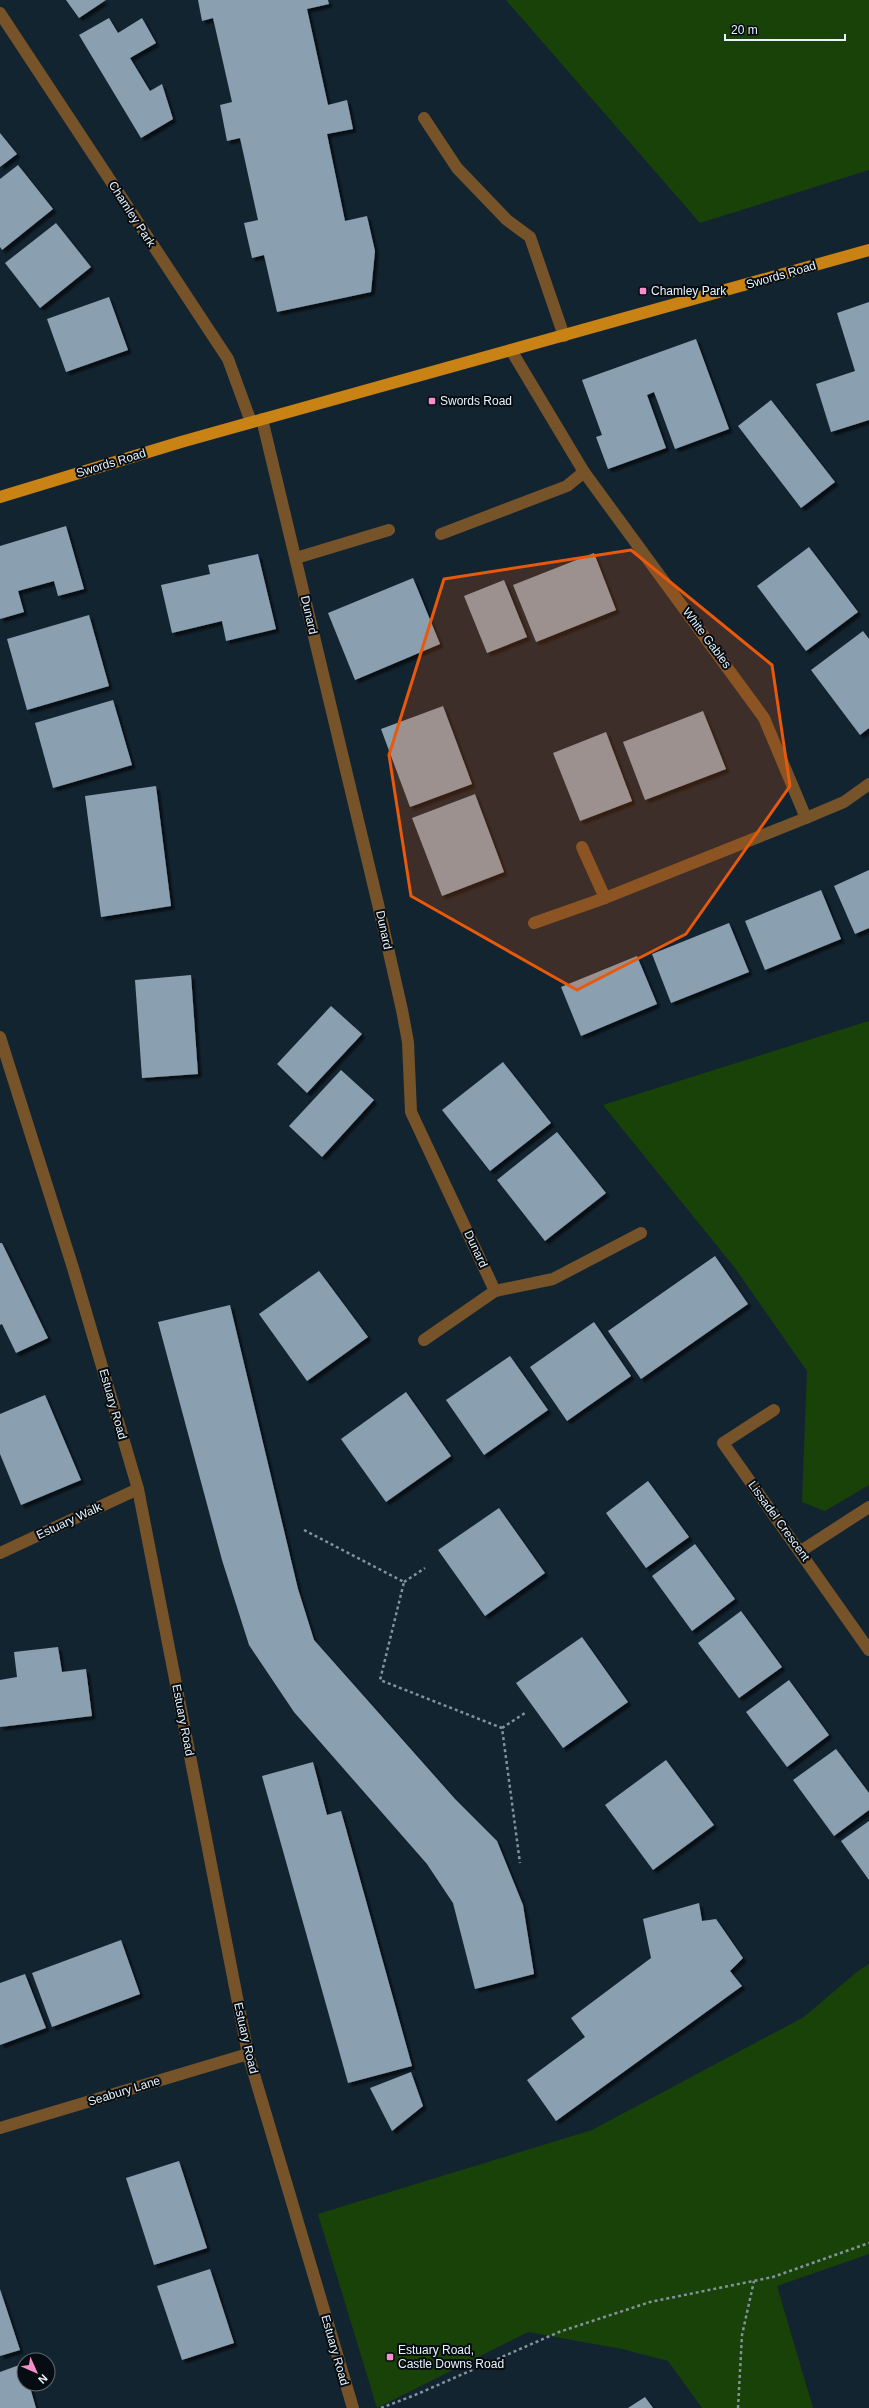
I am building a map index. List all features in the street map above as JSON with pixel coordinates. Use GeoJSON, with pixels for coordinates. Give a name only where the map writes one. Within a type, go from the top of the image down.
{"type":"FeatureCollection","features":[{"type":"Feature","properties":{"kind":"main road","name":"Swords Road"},"geometry":{"type":"LineString","coordinates":[[0,497],[256,420],[564,336],[869,250]]}},
{"type":"Feature","properties":{"kind":"street","name":"Chamley Park"},"geometry":{"type":"LineString","coordinates":[[0,14],[228,359],[256,420]]}},
{"type":"Feature","properties":{"kind":"street"},"geometry":{"type":"LineString","coordinates":[[424,118],[457,168],[507,220],[530,238],[564,336]]}},
{"type":"Feature","properties":{"kind":"street","name":"White Gables"},"geometry":{"type":"LineString","coordinates":[[511,350],[584,472],[764,718],[806,818]]}},
{"type":"Feature","properties":{"kind":"street","name":"Dunard"},"geometry":{"type":"LineString","coordinates":[[256,420],[296,558],[403,1016],[408,1042],[411,1112],[495,1291]]}},
{"type":"Feature","properties":{"kind":"street"},"geometry":{"type":"LineString","coordinates":[[441,534],[567,486],[584,472]]}},
{"type":"Feature","properties":{"kind":"street"},"geometry":{"type":"LineString","coordinates":[[296,558],[389,530]]}},
{"type":"Feature","properties":{"kind":"street"},"geometry":{"type":"LineString","coordinates":[[534,924],[605,898],[806,818],[844,802],[869,784]]}},
{"type":"Feature","properties":{"kind":"street"},"geometry":{"type":"LineString","coordinates":[[582,846],[605,898]]}},
{"type":"Feature","properties":{"kind":"street","name":"Estuary Road"},"geometry":{"type":"LineString","coordinates":[[0,1036],[73,1268],[138,1489],[248,2054],[353,2408]]}},
{"type":"Feature","properties":{"kind":"street"},"geometry":{"type":"LineString","coordinates":[[424,1340],[495,1291],[553,1279],[640,1233]]}},
{"type":"Feature","properties":{"kind":"street","name":"Lissadel Crescent"},"geometry":{"type":"LineString","coordinates":[[774,1410],[722,1443],[801,1551],[869,1650]]}},
{"type":"Feature","properties":{"kind":"street","name":"Estuary Walk"},"geometry":{"type":"LineString","coordinates":[[0,1553],[138,1489]]}},
{"type":"Feature","properties":{"kind":"street"},"geometry":{"type":"LineString","coordinates":[[801,1551],[869,1507]]}},
{"type":"Feature","properties":{"kind":"street","name":"Seabury Lane"},"geometry":{"type":"LineString","coordinates":[[0,2128],[248,2054]]}},
{"type":"Feature","properties":{"kind":"path"},"geometry":{"type":"LineString","coordinates":[[304,1530],[404,1582]]}},
{"type":"Feature","properties":{"kind":"path"},"geometry":{"type":"LineString","coordinates":[[425,1568],[404,1582],[380,1680],[502,1728]]}},
{"type":"Feature","properties":{"kind":"path"},"geometry":{"type":"LineString","coordinates":[[502,1728],[525,1713]]}},
{"type":"Feature","properties":{"kind":"path"},"geometry":{"type":"LineString","coordinates":[[502,1728],[520,1863]]}},
{"type":"Feature","properties":{"kind":"path"},"geometry":{"type":"LineString","coordinates":[[381,2408],[416,2395],[559,2332],[650,2302],[773,2277],[869,2243]]}},
{"type":"Feature","properties":{"kind":"path"},"geometry":{"type":"LineString","coordinates":[[738,2408],[742,2335],[754,2281]]}},
{"type":"Feature","properties":{"kind":"highlighted area"},"geometry":{"type":"Polygon","coordinates":[[[631,550],[772,665],[790,786],[686,934],[577,990],[411,896],[389,755],[444,579],[631,550]]]}},
{"type":"Feature","properties":{"kind":"green space"},"geometry":{"type":"Polygon","coordinates":[[[506,0],[869,0],[869,170],[700,223],[506,0]]]}},
{"type":"Feature","properties":{"kind":"green space"},"geometry":{"type":"Polygon","coordinates":[[[869,1021],[869,1485],[825,1511],[802,1502],[807,1371],[735,1268],[603,1105],[869,1021]]]}},
{"type":"Feature","properties":{"kind":"green space"},"geometry":{"type":"Polygon","coordinates":[[[869,1964],[869,2254],[777,2286],[813,2408],[702,2408],[668,2361],[622,2349],[528,2332],[377,2408],[318,2214],[592,2130],[804,2017],[858,1971],[869,1964]]]}},
{"type":"Feature","properties":{"kind":"building"},"geometry":{"type":"Polygon","coordinates":[[[66,0],[106,0],[79,18],[66,0]]]}},
{"type":"Feature","properties":{"kind":"building"},"geometry":{"type":"Polygon","coordinates":[[[198,0],[328,0],[329,4],[307,9],[328,105],[347,100],[353,129],[327,134],[345,221],[367,216],[375,251],[371,292],[277,312],[264,255],[252,258],[244,223],[258,220],[240,138],[227,141],[220,105],[232,102],[213,18],[202,21],[198,0]]]}},
{"type":"Feature","properties":{"kind":"building"},"geometry":{"type":"Polygon","coordinates":[[[109,18],[118,33],[142,18],[156,43],[130,58],[150,91],[162,84],[173,119],[141,138],[79,35],[109,18]]]}},
{"type":"Feature","properties":{"kind":"building"},"geometry":{"type":"Polygon","coordinates":[[[0,133],[17,154],[0,167],[0,133]]]}},
{"type":"Feature","properties":{"kind":"building"},"geometry":{"type":"Polygon","coordinates":[[[18,165],[53,209],[2,250],[0,247],[0,179],[18,165]]]}},
{"type":"Feature","properties":{"kind":"building"},"geometry":{"type":"Polygon","coordinates":[[[56,223],[91,267],[40,308],[5,263],[56,223]]]}},
{"type":"Feature","properties":{"kind":"building"},"geometry":{"type":"Polygon","coordinates":[[[109,297],[128,350],[66,372],[47,319],[109,297]]]}},
{"type":"Feature","properties":{"kind":"building"},"geometry":{"type":"Polygon","coordinates":[[[869,302],[869,420],[831,432],[816,384],[855,371],[837,313],[869,302]]]}},
{"type":"Feature","properties":{"kind":"building"},"geometry":{"type":"Polygon","coordinates":[[[696,339],[729,429],[675,449],[654,392],[647,395],[666,448],[608,469],[596,437],[602,435],[582,380],[696,339]]]}},
{"type":"Feature","properties":{"kind":"building"},"geometry":{"type":"Polygon","coordinates":[[[771,400],[835,482],[801,508],[738,426],[771,400]]]}},
{"type":"Feature","properties":{"kind":"building"},"geometry":{"type":"Polygon","coordinates":[[[66,526],[84,589],[58,596],[54,581],[18,591],[24,612],[0,619],[0,546],[66,526]]]}},
{"type":"Feature","properties":{"kind":"building"},"geometry":{"type":"Polygon","coordinates":[[[809,547],[858,612],[806,651],[757,586],[809,547]]]}},
{"type":"Feature","properties":{"kind":"building"},"geometry":{"type":"Polygon","coordinates":[[[594,553],[616,610],[536,642],[513,585],[594,553]]]}},
{"type":"Feature","properties":{"kind":"building"},"geometry":{"type":"Polygon","coordinates":[[[258,554],[276,629],[226,641],[222,621],[172,633],[161,585],[210,574],[208,565],[258,554]]]}},
{"type":"Feature","properties":{"kind":"building"},"geometry":{"type":"Polygon","coordinates":[[[413,578],[440,644],[355,680],[328,613],[413,578]]]}},
{"type":"Feature","properties":{"kind":"building"},"geometry":{"type":"Polygon","coordinates":[[[504,580],[527,637],[487,653],[464,596],[504,580]]]}},
{"type":"Feature","properties":{"kind":"building"},"geometry":{"type":"Polygon","coordinates":[[[89,615],[109,686],[27,710],[7,639],[89,615]]]}},
{"type":"Feature","properties":{"kind":"building"},"geometry":{"type":"Polygon","coordinates":[[[863,631],[869,639],[869,728],[860,735],[811,670],[863,631]]]}},
{"type":"Feature","properties":{"kind":"building"},"geometry":{"type":"Polygon","coordinates":[[[113,700],[132,765],[53,788],[35,723],[113,700]]]}},
{"type":"Feature","properties":{"kind":"building"},"geometry":{"type":"Polygon","coordinates":[[[443,706],[472,784],[410,807],[381,729],[443,706]]]}},
{"type":"Feature","properties":{"kind":"building"},"geometry":{"type":"Polygon","coordinates":[[[703,711],[726,769],[645,800],[623,742],[703,711]]]}},
{"type":"Feature","properties":{"kind":"building"},"geometry":{"type":"Polygon","coordinates":[[[606,732],[632,801],[580,821],[553,753],[606,732]]]}},
{"type":"Feature","properties":{"kind":"building"},"geometry":{"type":"Polygon","coordinates":[[[156,786],[171,906],[101,917],[85,796],[156,786]]]}},
{"type":"Feature","properties":{"kind":"building"},"geometry":{"type":"Polygon","coordinates":[[[475,794],[504,872],[442,896],[412,818],[475,794]]]}},
{"type":"Feature","properties":{"kind":"building"},"geometry":{"type":"Polygon","coordinates":[[[869,870],[869,928],[855,934],[834,886],[869,870]]]}},
{"type":"Feature","properties":{"kind":"building"},"geometry":{"type":"Polygon","coordinates":[[[821,890],[841,939],[765,970],[745,921],[821,890]]]}},
{"type":"Feature","properties":{"kind":"building"},"geometry":{"type":"Polygon","coordinates":[[[729,923],[749,972],[671,1003],[652,954],[729,923]]]}},
{"type":"Feature","properties":{"kind":"building"},"geometry":{"type":"Polygon","coordinates":[[[637,956],[657,1004],[581,1036],[561,987],[637,956]]]}},
{"type":"Feature","properties":{"kind":"building"},"geometry":{"type":"Polygon","coordinates":[[[191,975],[198,1074],[142,1078],[135,980],[191,975]]]}},
{"type":"Feature","properties":{"kind":"building"},"geometry":{"type":"Polygon","coordinates":[[[331,1006],[362,1034],[307,1093],[277,1064],[331,1006]]]}},
{"type":"Feature","properties":{"kind":"building"},"geometry":{"type":"Polygon","coordinates":[[[503,1062],[551,1123],[490,1171],[442,1110],[503,1062]]]}},
{"type":"Feature","properties":{"kind":"building"},"geometry":{"type":"Polygon","coordinates":[[[341,1070],[374,1100],[322,1157],[289,1126],[341,1070]]]}},
{"type":"Feature","properties":{"kind":"building"},"geometry":{"type":"Polygon","coordinates":[[[557,1132],[606,1193],[545,1241],[497,1180],[557,1132]]]}},
{"type":"Feature","properties":{"kind":"building"},"geometry":{"type":"Polygon","coordinates":[[[0,1243],[2,1243],[48,1338],[16,1353],[2,1324],[0,1325],[0,1243]]]}},
{"type":"Feature","properties":{"kind":"building"},"geometry":{"type":"Polygon","coordinates":[[[715,1256],[748,1304],[641,1379],[608,1331],[715,1256]]]}},
{"type":"Feature","properties":{"kind":"building"},"geometry":{"type":"Polygon","coordinates":[[[319,1271],[368,1337],[307,1381],[259,1314],[319,1271]]]}},
{"type":"Feature","properties":{"kind":"building"},"geometry":{"type":"Polygon","coordinates":[[[230,1305],[298,1589],[314,1640],[455,1799],[497,1841],[523,1905],[534,1974],[475,1989],[453,1903],[427,1864],[294,1712],[249,1645],[222,1560],[158,1322],[230,1305]]]}},
{"type":"Feature","properties":{"kind":"building"},"geometry":{"type":"Polygon","coordinates":[[[594,1322],[631,1376],[567,1421],[530,1367],[594,1322]]]}},
{"type":"Feature","properties":{"kind":"building"},"geometry":{"type":"Polygon","coordinates":[[[510,1356],[548,1410],[484,1455],[446,1400],[510,1356]]]}},
{"type":"Feature","properties":{"kind":"building"},"geometry":{"type":"Polygon","coordinates":[[[406,1392],[451,1456],[386,1502],[341,1439],[406,1392]]]}},
{"type":"Feature","properties":{"kind":"building"},"geometry":{"type":"Polygon","coordinates":[[[45,1395],[81,1480],[21,1505],[0,1454],[0,1414],[45,1395]]]}},
{"type":"Feature","properties":{"kind":"building"},"geometry":{"type":"Polygon","coordinates":[[[648,1481],[689,1537],[646,1568],[606,1513],[648,1481]]]}},
{"type":"Feature","properties":{"kind":"building"},"geometry":{"type":"Polygon","coordinates":[[[499,1508],[545,1573],[485,1616],[438,1550],[499,1508]]]}},
{"type":"Feature","properties":{"kind":"building"},"geometry":{"type":"Polygon","coordinates":[[[695,1544],[735,1599],[692,1631],[652,1576],[695,1544]]]}},
{"type":"Feature","properties":{"kind":"building"},"geometry":{"type":"Polygon","coordinates":[[[741,1611],[782,1667],[739,1698],[698,1643],[741,1611]]]}},
{"type":"Feature","properties":{"kind":"building"},"geometry":{"type":"Polygon","coordinates":[[[582,1637],[628,1702],[563,1748],[516,1683],[582,1637]]]}},
{"type":"Feature","properties":{"kind":"building"},"geometry":{"type":"Polygon","coordinates":[[[58,1647],[62,1672],[86,1669],[92,1716],[0,1727],[0,1680],[17,1677],[14,1652],[58,1647]]]}},
{"type":"Feature","properties":{"kind":"building"},"geometry":{"type":"Polygon","coordinates":[[[789,1680],[829,1735],[787,1767],[746,1712],[789,1680]]]}},
{"type":"Feature","properties":{"kind":"building"},"geometry":{"type":"Polygon","coordinates":[[[836,1749],[869,1793],[869,1810],[834,1836],[793,1780],[836,1749]]]}},
{"type":"Feature","properties":{"kind":"building"},"geometry":{"type":"Polygon","coordinates":[[[666,1760],[714,1825],[653,1870],[605,1805],[666,1760]]]}},
{"type":"Feature","properties":{"kind":"building"},"geometry":{"type":"Polygon","coordinates":[[[313,1762],[327,1815],[341,1811],[412,2066],[348,2083],[262,1776],[313,1762]]]}},
{"type":"Feature","properties":{"kind":"building"},"geometry":{"type":"Polygon","coordinates":[[[869,1821],[869,1880],[841,1841],[869,1821]]]}},
{"type":"Feature","properties":{"kind":"building"},"geometry":{"type":"Polygon","coordinates":[[[699,1903],[702,1921],[716,1919],[743,1958],[730,1971],[742,1986],[556,2121],[527,2080],[585,2037],[571,2018],[651,1958],[643,1919],[699,1903]]]}},
{"type":"Feature","properties":{"kind":"building"},"geometry":{"type":"Polygon","coordinates":[[[121,1940],[140,1994],[52,2027],[32,1973],[121,1940]]]}},
{"type":"Feature","properties":{"kind":"building"},"geometry":{"type":"Polygon","coordinates":[[[25,1974],[46,2028],[0,2045],[0,1983],[25,1974]]]}},
{"type":"Feature","properties":{"kind":"building"},"geometry":{"type":"Polygon","coordinates":[[[411,2072],[423,2106],[392,2131],[370,2088],[411,2072]]]}},
{"type":"Feature","properties":{"kind":"building"},"geometry":{"type":"Polygon","coordinates":[[[179,2161],[207,2248],[154,2265],[126,2178],[179,2161]]]}},
{"type":"Feature","properties":{"kind":"building"},"geometry":{"type":"Polygon","coordinates":[[[210,2269],[234,2343],[182,2360],[157,2286],[210,2269]]]}},
{"type":"Feature","properties":{"kind":"building"},"geometry":{"type":"Polygon","coordinates":[[[0,2289],[20,2350],[0,2356],[0,2289]]]}},
{"type":"Feature","properties":{"kind":"building"},"geometry":{"type":"Polygon","coordinates":[[[16,2366],[16,2392],[31,2392],[36,2408],[0,2408],[0,2372],[16,2366]]]}},
{"type":"Feature","properties":{"kind":"building"},"geometry":{"type":"Polygon","coordinates":[[[645,2397],[653,2408],[628,2408],[645,2397]]]}},
{"type":"Feature","properties":{"kind":"place","name":"Chamley Park"},"geometry":{"type":"Point","coordinates":[643,291]}},
{"type":"Feature","properties":{"kind":"place","name":"Swords Road"},"geometry":{"type":"Point","coordinates":[432,401]}},
{"type":"Feature","properties":{"kind":"place","name":"Estuary Road, Castle Downs Road"},"geometry":{"type":"Point","coordinates":[390,2357]}}]}
